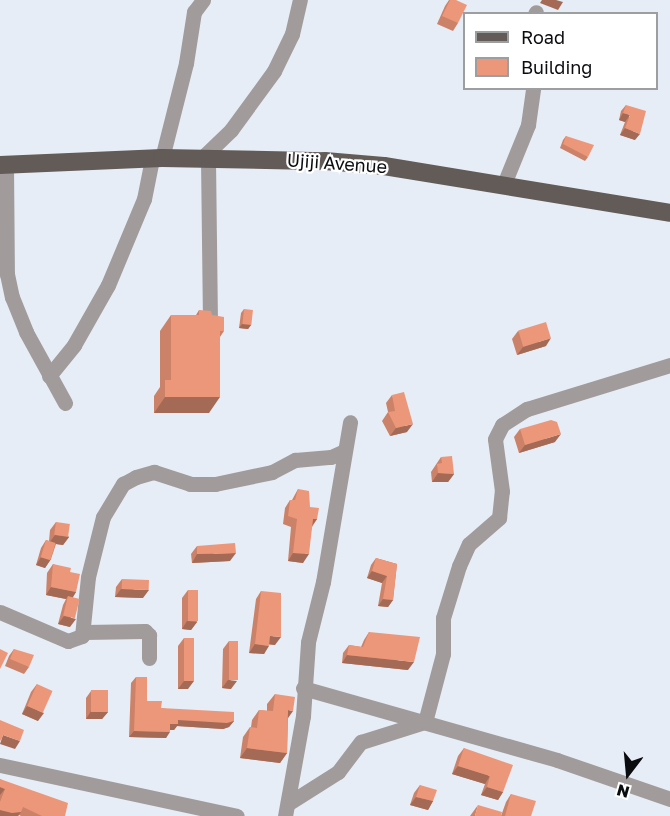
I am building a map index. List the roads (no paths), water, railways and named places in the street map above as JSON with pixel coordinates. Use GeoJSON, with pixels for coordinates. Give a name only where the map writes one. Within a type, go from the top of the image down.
{"type":"FeatureCollection","features":[{"type":"Feature","properties":{"kind":"main road","name":"Ujiji Avenue"},"geometry":{"type":"LineString","coordinates":[[3,165],[157,158],[349,163],[504,184],[670,213]]}},
{"type":"Feature","properties":{"kind":"street"},"geometry":{"type":"LineString","coordinates":[[50,376],[74,345],[108,285],[144,199],[186,63],[194,12],[203,0]]}},
{"type":"Feature","properties":{"kind":"street"},"geometry":{"type":"LineString","coordinates":[[210,324],[205,159],[244,115],[274,71],[292,34],[300,0]]}},
{"type":"Feature","properties":{"kind":"street"},"geometry":{"type":"LineString","coordinates":[[504,184],[528,125],[532,90]]}},
{"type":"Feature","properties":{"kind":"street"},"geometry":{"type":"LineString","coordinates":[[3,165],[7,274],[26,332],[64,403]]}},
{"type":"Feature","properties":{"kind":"street"},"geometry":{"type":"LineString","coordinates":[[425,722],[443,654],[443,618],[459,566],[469,544],[499,518],[502,491],[495,439],[502,425],[527,409],[670,365]]}},
{"type":"Feature","properties":{"kind":"street"},"geometry":{"type":"LineString","coordinates":[[287,810],[308,642],[323,582],[342,452],[350,422]]}},
{"type":"Feature","properties":{"kind":"street"},"geometry":{"type":"LineString","coordinates":[[0,612],[68,641],[79,639],[85,632],[88,578],[97,538],[103,517],[123,484],[154,472],[190,484],[215,484],[272,472],[295,460],[331,458],[342,452]]}},
{"type":"Feature","properties":{"kind":"street"},"geometry":{"type":"LineString","coordinates":[[85,632],[145,631],[149,635],[149,658]]}},
{"type":"Feature","properties":{"kind":"street"},"geometry":{"type":"LineString","coordinates":[[303,688],[557,760],[670,799]]}},
{"type":"Feature","properties":{"kind":"street"},"geometry":{"type":"LineString","coordinates":[[287,810],[338,772],[361,742],[425,722]]}},
{"type":"Feature","properties":{"kind":"street"},"geometry":{"type":"LineString","coordinates":[[0,765],[237,816]]}}]}
